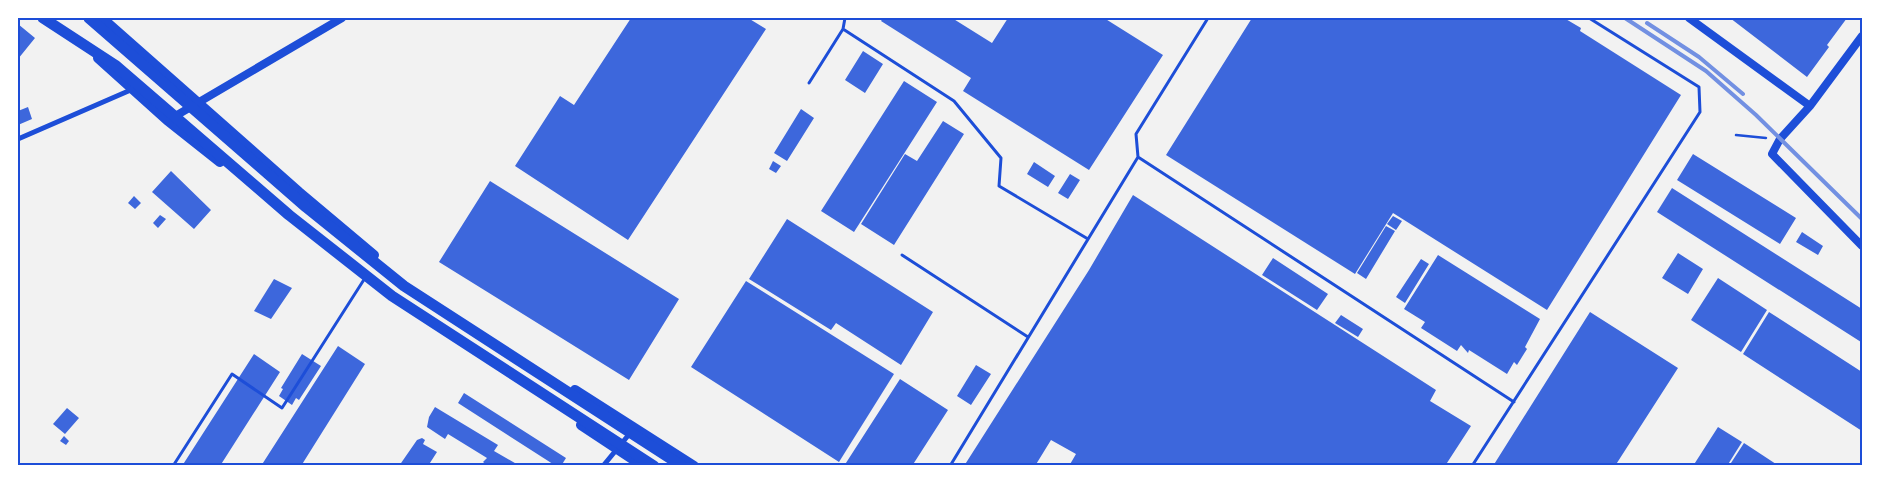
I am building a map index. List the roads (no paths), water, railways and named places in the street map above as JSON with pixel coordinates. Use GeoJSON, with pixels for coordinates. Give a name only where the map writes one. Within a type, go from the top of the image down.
{"type":"FeatureCollection","features":[{"type":"Feature","properties":{"kind":"highway"},"geometry":{"type":"LineString","coordinates":[[43,18],[114,65],[289,215],[392,296],[654,466]]}},
{"type":"Feature","properties":{"kind":"highway"},"geometry":{"type":"LineString","coordinates":[[89,18],[313,213],[404,286],[682,466]]}},
{"type":"Feature","properties":{"kind":"main road"},"geometry":{"type":"LineString","coordinates":[[50,18],[168,120],[412,315],[533,392],[643,466]]}},
{"type":"Feature","properties":{"kind":"main road"},"geometry":{"type":"LineString","coordinates":[[102,18],[299,192],[416,290],[694,466]]}},
{"type":"Feature","properties":{"kind":"street"},"geometry":{"type":"LineString","coordinates":[[168,120],[200,103],[342,18]]}},
{"type":"Feature","properties":{"kind":"street"},"geometry":{"type":"LineString","coordinates":[[1689,18],[1810,106]]}},
{"type":"Feature","properties":{"kind":"street"},"geometry":{"type":"LineString","coordinates":[[1862,36],[1810,106],[1780,139],[1772,154],[1862,246]]}},
{"type":"Feature","properties":{"kind":"street"},"geometry":{"type":"LineString","coordinates":[[18,139],[134,89]]}},
{"type":"Feature","properties":{"kind":"street"},"geometry":{"type":"LineString","coordinates":[[603,466],[635,428]]}},
{"type":"Feature","properties":{"kind":"lane"},"geometry":{"type":"LineString","coordinates":[[809,83],[843,28],[845,18]]}},
{"type":"Feature","properties":{"kind":"lane"},"geometry":{"type":"LineString","coordinates":[[950,466],[1138,157],[1136,134],[1208,18]]}},
{"type":"Feature","properties":{"kind":"lane"},"geometry":{"type":"LineString","coordinates":[[1472,466],[1700,112],[1699,87],[1589,18]]}},
{"type":"Feature","properties":{"kind":"lane"},"geometry":{"type":"LineString","coordinates":[[843,28],[954,101],[1001,158],[999,186],[1088,239]]}},
{"type":"Feature","properties":{"kind":"lane"},"geometry":{"type":"LineString","coordinates":[[1138,157],[1514,402]]}},
{"type":"Feature","properties":{"kind":"lane"},"geometry":{"type":"LineString","coordinates":[[902,255],[1028,337]]}},
{"type":"Feature","properties":{"kind":"lane"},"geometry":{"type":"LineString","coordinates":[[173,466],[232,374],[282,408],[365,278]]}},
{"type":"Feature","properties":{"kind":"railway"},"geometry":{"type":"LineString","coordinates":[[1625,18],[1706,71],[1756,115],[1862,219]]}},
{"type":"Feature","properties":{"kind":"railway"},"geometry":{"type":"LineString","coordinates":[[1647,23],[1699,57],[1743,94]]}}]}
